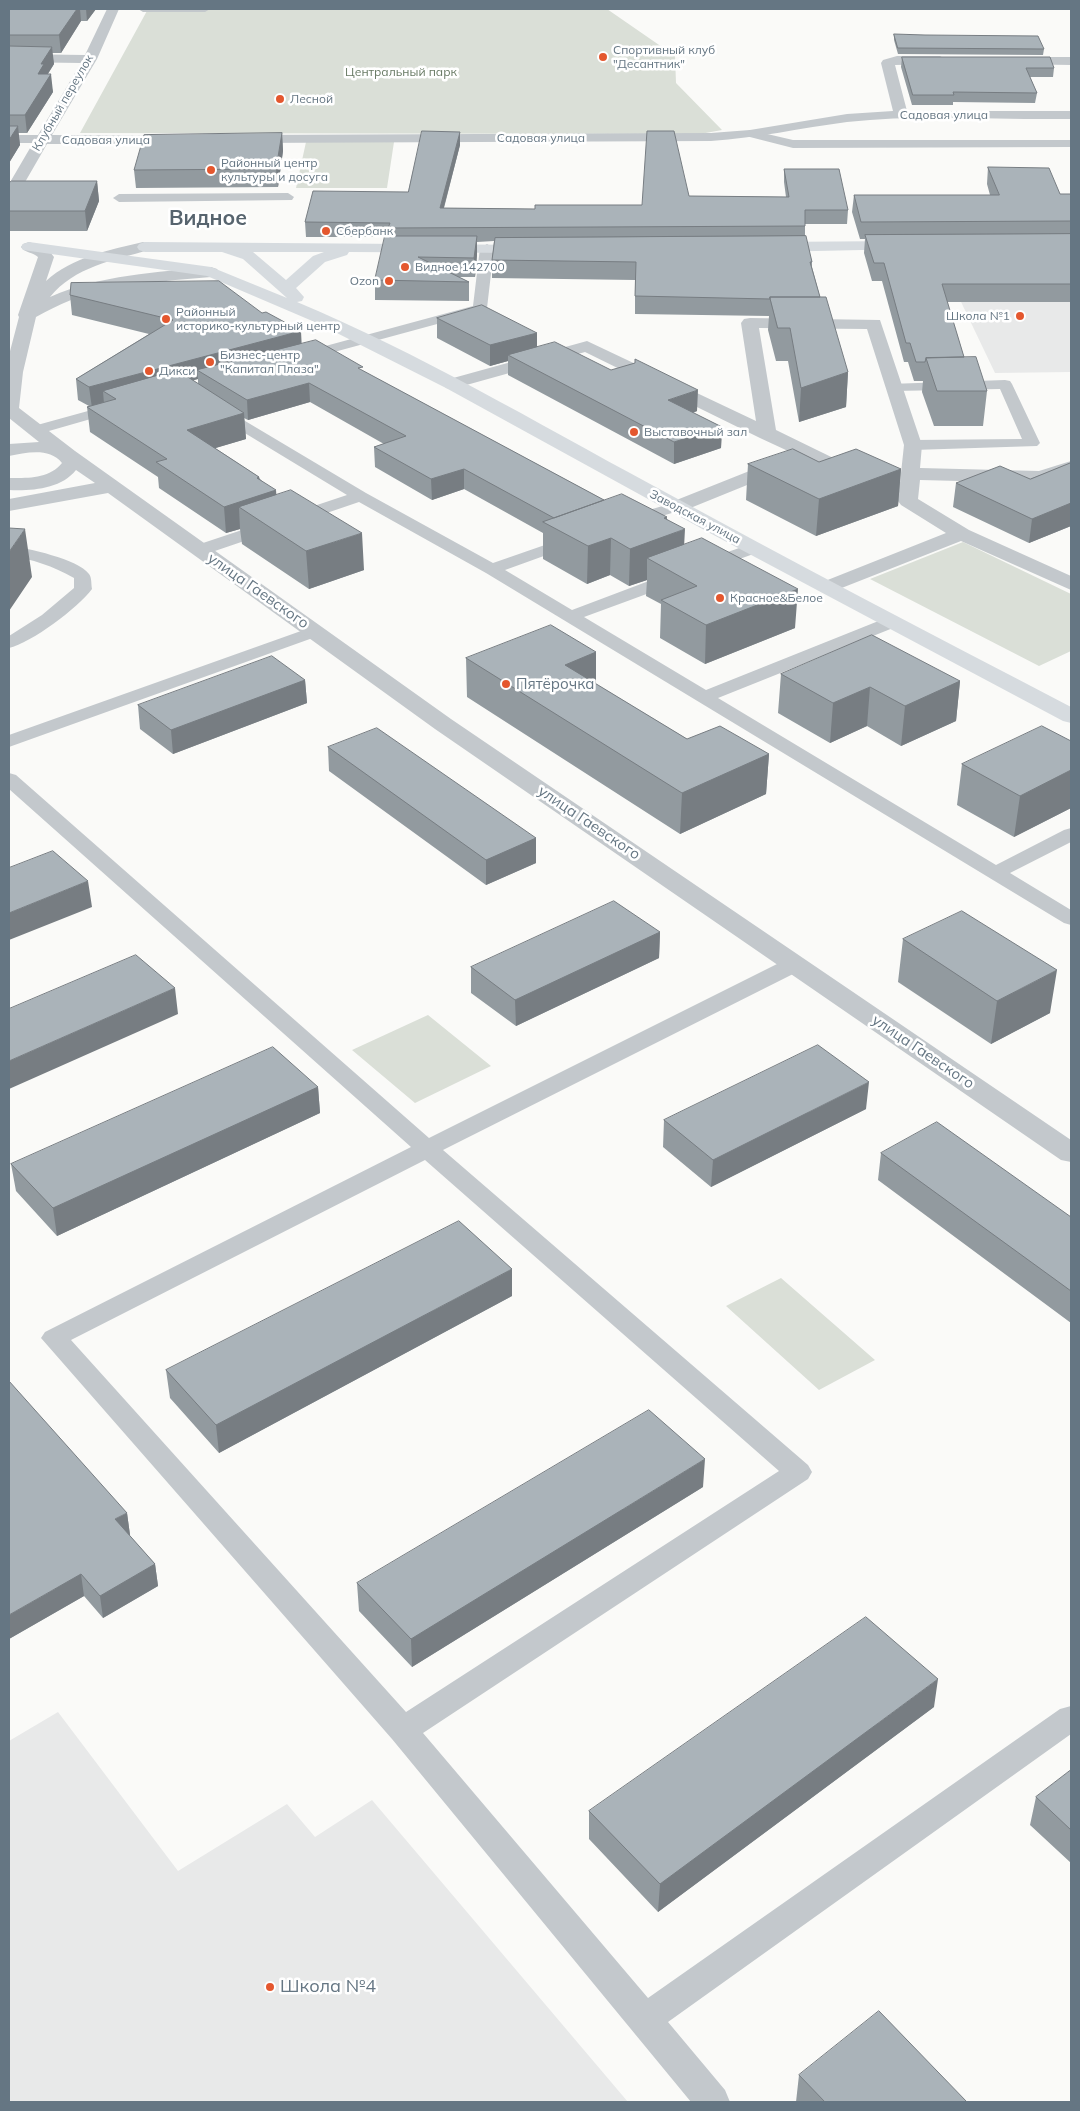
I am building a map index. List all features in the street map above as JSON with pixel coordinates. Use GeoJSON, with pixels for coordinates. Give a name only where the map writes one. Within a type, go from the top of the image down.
{"type":"FeatureCollection","features":[{"type":"Feature","properties":{"kind":"street","name":"Клубный переулок"},"geometry":{"type":"LineString","coordinates":[[9,196],[90,59],[113,9]]}},
{"type":"Feature","properties":{"kind":"street"},"geometry":{"type":"LineString","coordinates":[[9,58],[90,59]]}},
{"type":"Feature","properties":{"kind":"street"},"geometry":{"type":"LineString","coordinates":[[901,115],[888,63],[897,60],[955,60]]}},
{"type":"Feature","properties":{"kind":"street"},"geometry":{"type":"LineString","coordinates":[[1004,61],[1071,61]]}},
{"type":"Feature","properties":{"kind":"street","name":"Садовая улица"},"geometry":{"type":"LineString","coordinates":[[232,139],[701,137],[750,134],[847,118],[901,115],[1071,115]]}},
{"type":"Feature","properties":{"kind":"street","name":"Садовая улица"},"geometry":{"type":"LineString","coordinates":[[9,139],[194,140]]}},
{"type":"Feature","properties":{"kind":"street"},"geometry":{"type":"LineString","coordinates":[[754,247],[913,246]]}},
{"type":"Feature","properties":{"kind":"street"},"geometry":{"type":"LineString","coordinates":[[22,247],[546,248]]}},
{"type":"Feature","properties":{"kind":"street"},"geometry":{"type":"LineString","coordinates":[[22,247],[211,272],[320,318]]}},
{"type":"Feature","properties":{"kind":"street","name":"улица Гаевского"},"geometry":{"type":"LineString","coordinates":[[22,247],[41,251],[46,257],[14,348],[9,410],[68,455],[444,724],[1071,1153]]}},
{"type":"Feature","properties":{"kind":"street"},"geometry":{"type":"LineString","coordinates":[[26,315],[55,281],[79,267],[103,257],[143,248]]}},
{"type":"Feature","properties":{"kind":"street"},"geometry":{"type":"LineString","coordinates":[[194,269],[185,262],[189,255],[221,248],[238,251],[249,256],[320,318]]}},
{"type":"Feature","properties":{"kind":"street"},"geometry":{"type":"LineString","coordinates":[[26,315],[64,297],[105,285],[158,276],[211,272],[280,257],[352,249]]}},
{"type":"Feature","properties":{"kind":"street"},"geometry":{"type":"LineString","coordinates":[[285,289],[319,259],[352,249]]}},
{"type":"Feature","properties":{"kind":"street","name":"Заводская улица"},"geometry":{"type":"LineString","coordinates":[[320,318],[452,384],[676,507],[1071,716]]}},
{"type":"Feature","properties":{"kind":"street"},"geometry":{"type":"LineString","coordinates":[[768,434],[750,323],[874,324],[913,445],[910,474],[900,497],[962,534],[1066,577]]}},
{"type":"Feature","properties":{"kind":"street"},"geometry":{"type":"LineString","coordinates":[[452,384],[587,346],[874,485]]}},
{"type":"Feature","properties":{"kind":"street"},"geometry":{"type":"LineString","coordinates":[[9,450],[29,446],[58,450],[68,455],[72,463],[67,471],[57,477],[29,484],[9,484]]}},
{"type":"Feature","properties":{"kind":"street"},"geometry":{"type":"LineString","coordinates":[[676,507],[807,454]]}},
{"type":"Feature","properties":{"kind":"street"},"geometry":{"type":"LineString","coordinates":[[910,474],[1041,477],[1069,470]]}},
{"type":"Feature","properties":{"kind":"street"},"geometry":{"type":"LineString","coordinates":[[38,499],[57,477]]}},
{"type":"Feature","properties":{"kind":"street","name":"улица Гаевского"},"geometry":{"type":"LineString","coordinates":[[57,477],[112,486]]}},
{"type":"Feature","properties":{"kind":"street"},"geometry":{"type":"LineString","coordinates":[[9,505],[112,486]]}},
{"type":"Feature","properties":{"kind":"street"},"geometry":{"type":"LineString","coordinates":[[827,587],[962,534]]}},
{"type":"Feature","properties":{"kind":"lane"},"geometry":{"type":"LineString","coordinates":[[143,9],[205,9]]}},
{"type":"Feature","properties":{"kind":"lane"},"geometry":{"type":"LineString","coordinates":[[750,134],[793,144],[1071,144]]}},
{"type":"Feature","properties":{"kind":"lane"},"geometry":{"type":"LineString","coordinates":[[119,198],[288,197]]}},
{"type":"Feature","properties":{"kind":"lane"},"geometry":{"type":"LineString","coordinates":[[283,362],[480,308],[487,248]]}},
{"type":"Feature","properties":{"kind":"lane"},"geometry":{"type":"LineString","coordinates":[[894,387],[1005,384],[1032,444],[913,445]]}},
{"type":"Feature","properties":{"kind":"lane"},"geometry":{"type":"LineString","coordinates":[[35,430],[127,404]]}},
{"type":"Feature","properties":{"kind":"lane"},"geometry":{"type":"LineString","coordinates":[[207,404],[360,496],[492,569],[571,616],[997,872],[1071,919]]}},
{"type":"Feature","properties":{"kind":"lane"},"geometry":{"type":"LineString","coordinates":[[200,550],[360,496]]}},
{"type":"Feature","properties":{"kind":"lane"},"geometry":{"type":"LineString","coordinates":[[609,528],[676,507]]}},
{"type":"Feature","properties":{"kind":"lane"},"geometry":{"type":"LineString","coordinates":[[492,569],[582,537]]}},
{"type":"Feature","properties":{"kind":"lane"},"geometry":{"type":"LineString","coordinates":[[571,616],[753,548]]}},
{"type":"Feature","properties":{"kind":"lane"},"geometry":{"type":"LineString","coordinates":[[9,551],[20,552],[64,565],[82,576],[83,589],[68,604],[36,627],[9,643]]}},
{"type":"Feature","properties":{"kind":"lane"},"geometry":{"type":"LineString","coordinates":[[705,697],[892,622]]}},
{"type":"Feature","properties":{"kind":"lane"},"geometry":{"type":"LineString","coordinates":[[9,741],[315,631]]}},
{"type":"Feature","properties":{"kind":"lane"},"geometry":{"type":"LineString","coordinates":[[9,779],[427,1149],[798,1472],[403,1730]]}},
{"type":"Feature","properties":{"kind":"lane"},"geometry":{"type":"LineString","coordinates":[[997,872],[1071,834]]}},
{"type":"Feature","properties":{"kind":"lane"},"geometry":{"type":"LineString","coordinates":[[713,2102],[403,1730],[54,1338],[795,964]]}},
{"type":"Feature","properties":{"kind":"lane"},"geometry":{"type":"LineString","coordinates":[[644,2020],[1071,1718]]}},
{"type":"Feature","properties":{"kind":"shaded area","name":"Школа №1"},"geometry":{"type":"Polygon","coordinates":[[[1071,258],[1071,372],[995,373],[941,260],[1071,258]]]}},
{"type":"Feature","properties":{"kind":"shaded area","name":"Школа №4"},"geometry":{"type":"Polygon","coordinates":[[[58,1712],[178,1871],[287,1804],[315,1837],[372,1800],[628,2102],[9,2102],[9,1741],[58,1712]]]}},
{"type":"Feature","properties":{"kind":"green space","name":"Центральный парк"},"geometry":{"type":"Polygon","coordinates":[[[148,9],[607,9],[675,56],[676,83],[722,130],[700,134],[80,133],[148,9]]]}},
{"type":"Feature","properties":{"kind":"green space"},"geometry":{"type":"Polygon","coordinates":[[[306,142],[394,142],[387,188],[296,188],[306,142]]]}},
{"type":"Feature","properties":{"kind":"green space"},"geometry":{"type":"Polygon","coordinates":[[[963,542],[1071,594],[1071,651],[1039,666],[870,579],[963,542]]]}},
{"type":"Feature","properties":{"kind":"green space"},"geometry":{"type":"Polygon","coordinates":[[[428,1015],[491,1066],[415,1103],[352,1050],[428,1015]]]}},
{"type":"Feature","properties":{"kind":"green space"},"geometry":{"type":"Polygon","coordinates":[[[781,1278],[875,1360],[819,1390],[726,1306],[781,1278]]]}},
{"type":"Feature","properties":{"kind":"building"},"geometry":{"type":"Polygon","coordinates":[[[9,9],[77,9],[59,35],[9,35],[9,9]]]}},
{"type":"Feature","properties":{"kind":"building"},"geometry":{"type":"Polygon","coordinates":[[[894,34],[1038,36],[1044,49],[898,48],[894,34]]]}},
{"type":"Feature","properties":{"kind":"building"},"geometry":{"type":"Polygon","coordinates":[[[9,46],[52,47],[41,64],[44,64],[38,74],[51,74],[25,115],[9,115],[9,46]]]}},
{"type":"Feature","properties":{"kind":"building"},"geometry":{"type":"Polygon","coordinates":[[[902,57],[1050,57],[1054,68],[1026,68],[1037,93],[953,92],[954,95],[913,95],[902,57]]]}},
{"type":"Feature","properties":{"kind":"building"},"geometry":{"type":"Polygon","coordinates":[[[9,126],[18,126],[9,140],[9,126]]]}},
{"type":"Feature","properties":{"kind":"building"},"geometry":{"type":"Polygon","coordinates":[[[422,131],[460,132],[440,208],[535,209],[535,205],[642,205],[647,131],[674,131],[689,196],[789,197],[784,169],[839,169],[848,210],[805,210],[805,226],[388,228],[390,223],[305,222],[313,191],[408,192],[422,131]]]}},
{"type":"Feature","properties":{"kind":"building"},"geometry":{"type":"Polygon","coordinates":[[[282,133],[276,169],[134,170],[144,135],[282,133]]]}},
{"type":"Feature","properties":{"kind":"building"},"geometry":{"type":"Polygon","coordinates":[[[988,167],[1049,168],[1060,194],[1071,194],[1071,221],[861,222],[854,195],[999,195],[988,167]]]}},
{"type":"Feature","properties":{"kind":"building"},"geometry":{"type":"Polygon","coordinates":[[[12,181],[97,181],[85,211],[9,211],[9,183],[12,181]]]}},
{"type":"Feature","properties":{"kind":"building"},"geometry":{"type":"Polygon","coordinates":[[[1071,234],[1071,284],[942,284],[964,357],[926,358],[925,362],[916,362],[910,343],[906,343],[884,263],[874,263],[865,235],[1071,234]]]}},
{"type":"Feature","properties":{"kind":"building"},"geometry":{"type":"Polygon","coordinates":[[[385,236],[477,236],[474,258],[418,257],[469,282],[375,280],[385,236]]]}},
{"type":"Feature","properties":{"kind":"building"},"geometry":{"type":"Polygon","coordinates":[[[806,236],[812,262],[810,262],[820,297],[770,297],[770,299],[635,296],[636,262],[492,260],[495,238],[806,236]]]}},
{"type":"Feature","properties":{"kind":"building"},"geometry":{"type":"Polygon","coordinates":[[[219,281],[262,313],[266,312],[301,331],[89,387],[76,379],[173,320],[70,295],[71,283],[219,281]]]}},
{"type":"Feature","properties":{"kind":"building"},"geometry":{"type":"Polygon","coordinates":[[[770,297],[826,297],[848,372],[801,388],[790,328],[778,328],[770,297]]]}},
{"type":"Feature","properties":{"kind":"building"},"geometry":{"type":"Polygon","coordinates":[[[482,305],[537,333],[490,345],[437,318],[482,305]]]}},
{"type":"Feature","properties":{"kind":"building"},"geometry":{"type":"Polygon","coordinates":[[[316,340],[363,367],[358,368],[604,500],[554,518],[464,469],[431,479],[374,447],[406,436],[309,383],[247,400],[197,370],[316,340]]]}},
{"type":"Feature","properties":{"kind":"building"},"geometry":{"type":"Polygon","coordinates":[[[555,342],[611,370],[635,363],[635,359],[698,390],[668,400],[722,427],[674,442],[508,355],[555,342]]]}},
{"type":"Feature","properties":{"kind":"building"},"geometry":{"type":"Polygon","coordinates":[[[976,357],[987,391],[937,391],[926,358],[976,357]]]}},
{"type":"Feature","properties":{"kind":"building"},"geometry":{"type":"Polygon","coordinates":[[[177,370],[244,413],[187,430],[276,490],[224,507],[156,462],[167,459],[87,407],[116,399],[103,391],[177,370]]]}},
{"type":"Feature","properties":{"kind":"building"},"geometry":{"type":"Polygon","coordinates":[[[793,449],[819,462],[856,449],[901,469],[819,499],[748,464],[793,449]]]}},
{"type":"Feature","properties":{"kind":"building"},"geometry":{"type":"Polygon","coordinates":[[[1071,463],[1071,503],[1032,519],[956,483],[1000,466],[1030,479],[1071,463]]]}},
{"type":"Feature","properties":{"kind":"building"},"geometry":{"type":"Polygon","coordinates":[[[291,490],[362,533],[306,551],[239,507],[291,490]]]}},
{"type":"Feature","properties":{"kind":"building"},"geometry":{"type":"Polygon","coordinates":[[[622,494],[667,517],[664,518],[685,529],[630,549],[611,538],[588,546],[543,522],[622,494]]]}},
{"type":"Feature","properties":{"kind":"building"},"geometry":{"type":"Polygon","coordinates":[[[9,528],[25,529],[9,552],[9,528]]]}},
{"type":"Feature","properties":{"kind":"building"},"geometry":{"type":"Polygon","coordinates":[[[702,538],[798,589],[706,625],[661,600],[697,586],[647,558],[702,538]]]}},
{"type":"Feature","properties":{"kind":"building"},"geometry":{"type":"Polygon","coordinates":[[[551,625],[596,652],[565,665],[687,739],[720,726],[769,754],[682,793],[466,658],[551,625]]]}},
{"type":"Feature","properties":{"kind":"building"},"geometry":{"type":"Polygon","coordinates":[[[872,635],[960,681],[905,706],[870,687],[833,703],[781,674],[872,635]]]}},
{"type":"Feature","properties":{"kind":"building"},"geometry":{"type":"Polygon","coordinates":[[[272,656],[305,680],[171,730],[138,705],[272,656]]]}},
{"type":"Feature","properties":{"kind":"building"},"geometry":{"type":"Polygon","coordinates":[[[1042,726],[1071,741],[1071,770],[1020,796],[962,764],[1042,726]]]}},
{"type":"Feature","properties":{"kind":"building"},"geometry":{"type":"Polygon","coordinates":[[[377,728],[536,838],[486,860],[328,747],[377,728]]]}},
{"type":"Feature","properties":{"kind":"building"},"geometry":{"type":"Polygon","coordinates":[[[53,851],[88,881],[9,913],[9,868],[53,851]]]}},
{"type":"Feature","properties":{"kind":"building"},"geometry":{"type":"Polygon","coordinates":[[[614,901],[660,932],[515,1000],[471,967],[614,901]]]}},
{"type":"Feature","properties":{"kind":"building"},"geometry":{"type":"Polygon","coordinates":[[[962,911],[1057,970],[997,1001],[903,939],[962,911]]]}},
{"type":"Feature","properties":{"kind":"building"},"geometry":{"type":"Polygon","coordinates":[[[136,955],[175,988],[9,1061],[9,1009],[136,955]]]}},
{"type":"Feature","properties":{"kind":"building"},"geometry":{"type":"Polygon","coordinates":[[[818,1045],[869,1082],[713,1160],[664,1120],[818,1045]]]}},
{"type":"Feature","properties":{"kind":"building"},"geometry":{"type":"Polygon","coordinates":[[[273,1047],[318,1087],[53,1208],[11,1164],[273,1047]]]}},
{"type":"Feature","properties":{"kind":"building"},"geometry":{"type":"Polygon","coordinates":[[[937,1122],[1071,1217],[1071,1291],[881,1153],[937,1122]]]}},
{"type":"Feature","properties":{"kind":"building"},"geometry":{"type":"Polygon","coordinates":[[[459,1221],[512,1269],[216,1425],[166,1370],[459,1221]]]}},
{"type":"Feature","properties":{"kind":"building"},"geometry":{"type":"Polygon","coordinates":[[[9,1381],[127,1513],[115,1519],[155,1564],[100,1596],[81,1574],[9,1615],[9,1381]]]}},
{"type":"Feature","properties":{"kind":"building"},"geometry":{"type":"Polygon","coordinates":[[[649,1410],[705,1459],[411,1639],[357,1583],[649,1410]]]}},
{"type":"Feature","properties":{"kind":"building"},"geometry":{"type":"Polygon","coordinates":[[[866,1617],[938,1679],[660,1884],[589,1811],[866,1617]]]}},
{"type":"Feature","properties":{"kind":"building"},"geometry":{"type":"Polygon","coordinates":[[[1071,1770],[1071,1830],[1036,1797],[1071,1770]]]}},
{"type":"Feature","properties":{"kind":"building"},"geometry":{"type":"Polygon","coordinates":[[[879,2011],[967,2102],[825,2102],[799,2075],[879,2011]]]}},
{"type":"Feature","properties":{"kind":"place","name":"Спортивный клуб \"Десантник\""},"geometry":{"type":"Point","coordinates":[603,57]}},
{"type":"Feature","properties":{"kind":"place","name":"Лесной"},"geometry":{"type":"Point","coordinates":[280,99]}},
{"type":"Feature","properties":{"kind":"place","name":"Районный центр культуры и досуга"},"geometry":{"type":"Point","coordinates":[211,170]}},
{"type":"Feature","properties":{"kind":"place","name":"Сбербанк"},"geometry":{"type":"Point","coordinates":[326,231]}},
{"type":"Feature","properties":{"kind":"place","name":"Видное 142700"},"geometry":{"type":"Point","coordinates":[405,267]}},
{"type":"Feature","properties":{"kind":"place","name":"Ozon"},"geometry":{"type":"Point","coordinates":[389,281]}},
{"type":"Feature","properties":{"kind":"place","name":"Школа №1"},"geometry":{"type":"Point","coordinates":[1020,316]}},
{"type":"Feature","properties":{"kind":"place","name":"Районный историко-культурный центр"},"geometry":{"type":"Point","coordinates":[166,319]}},
{"type":"Feature","properties":{"kind":"place","name":"Бизнес-центр \"Капитал Плаза\""},"geometry":{"type":"Point","coordinates":[210,362]}},
{"type":"Feature","properties":{"kind":"place","name":"Дикси"},"geometry":{"type":"Point","coordinates":[149,371]}},
{"type":"Feature","properties":{"kind":"place","name":"Выставочный зал"},"geometry":{"type":"Point","coordinates":[634,432]}},
{"type":"Feature","properties":{"kind":"place","name":"Красное&Белое"},"geometry":{"type":"Point","coordinates":[720,598]}},
{"type":"Feature","properties":{"kind":"place","name":"Пятёрочка"},"geometry":{"type":"Point","coordinates":[506,684]}},
{"type":"Feature","properties":{"kind":"place","name":"Школа №4"},"geometry":{"type":"Point","coordinates":[270,1987]}},
{"type":"Feature","properties":{"kind":"district","name":"Видное"},"geometry":{"type":"Point","coordinates":[208,219]}}]}
